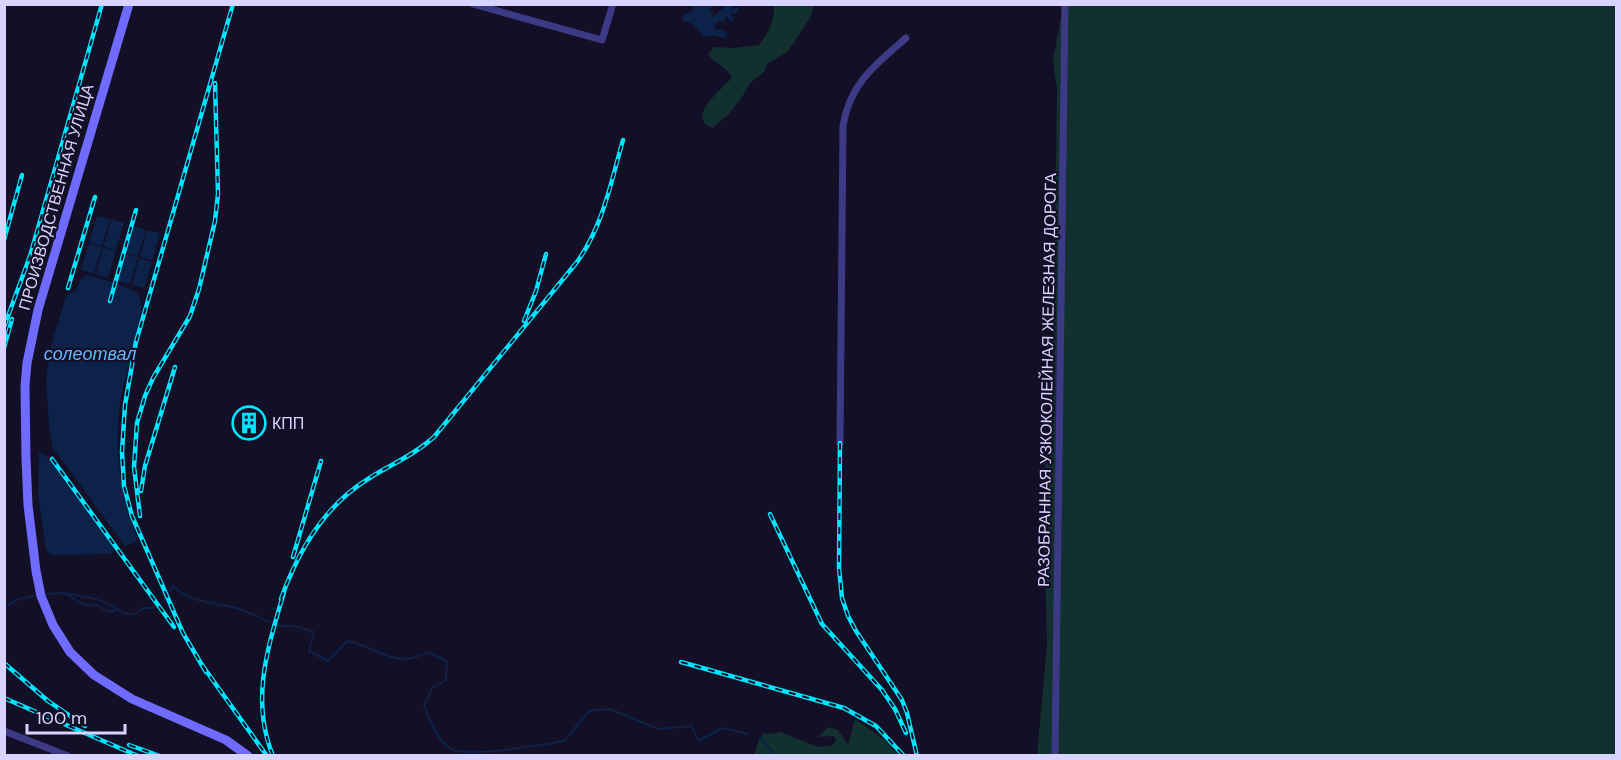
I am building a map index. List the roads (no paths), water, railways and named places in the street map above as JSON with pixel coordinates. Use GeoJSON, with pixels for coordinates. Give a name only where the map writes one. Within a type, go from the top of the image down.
{"type":"FeatureCollection","features":[{"type":"Feature","properties":{"kind":"main road","name":"ПРОИЗВОДСТВЕННАЯ УЛИЦА"},"geometry":{"type":"LineString","coordinates":[[129,4],[38,310],[27,363],[25,408],[28,505],[39,587],[53,625],[64,643],[94,675],[132,699],[226,740],[248,756]]}},
{"type":"Feature","properties":{"kind":"street"},"geometry":{"type":"LineString","coordinates":[[473,4],[602,40],[612,4]]}},
{"type":"Feature","properties":{"kind":"street","name":"РАЗОБРАННАЯ УЗКОКОЛЕЙНАЯ ЖЕЛЕЗНАЯ ДОРОГА"},"geometry":{"type":"LineString","coordinates":[[1055,756],[1065,4]]}},
{"type":"Feature","properties":{"kind":"street"},"geometry":{"type":"LineString","coordinates":[[840,443],[843,126],[850,98],[860,81],[906,38]]}},
{"type":"Feature","properties":{"kind":"street"},"geometry":{"type":"LineString","coordinates":[[4,731],[68,756]]}},
{"type":"Feature","properties":{"kind":"water"},"geometry":{"type":"Polygon","coordinates":[[[695,5],[716,5],[709,10],[713,12],[712,17],[727,5],[736,5],[732,7],[733,10],[736,7],[739,8],[736,13],[730,14],[734,19],[732,21],[727,16],[723,23],[720,20],[715,25],[716,30],[727,32],[725,38],[713,35],[707,37],[693,24],[683,21],[683,16],[695,5]]]}},
{"type":"Feature","properties":{"kind":"water"},"geometry":{"type":"Polygon","coordinates":[[[97,216],[110,219],[102,246],[89,242],[97,216]]]}},
{"type":"Feature","properties":{"kind":"water"},"geometry":{"type":"Polygon","coordinates":[[[111,219],[124,223],[116,250],[104,246],[111,219]]]}},
{"type":"Feature","properties":{"kind":"water"},"geometry":{"type":"Polygon","coordinates":[[[133,226],[146,230],[138,256],[125,253],[133,226]]]}},
{"type":"Feature","properties":{"kind":"water"},"geometry":{"type":"Polygon","coordinates":[[[147,230],[160,233],[152,260],[140,257],[147,230]]]}},
{"type":"Feature","properties":{"kind":"water"},"geometry":{"type":"Polygon","coordinates":[[[89,243],[102,247],[94,274],[81,270],[89,243]]]}},
{"type":"Feature","properties":{"kind":"water"},"geometry":{"type":"Polygon","coordinates":[[[103,247],[116,251],[108,278],[96,274],[103,247]]]}},
{"type":"Feature","properties":{"kind":"water"},"geometry":{"type":"Polygon","coordinates":[[[125,254],[138,257],[130,284],[117,281],[125,254]]]}},
{"type":"Feature","properties":{"kind":"water"},"geometry":{"type":"Polygon","coordinates":[[[139,258],[152,262],[144,288],[132,285],[139,258]]]}},
{"type":"Feature","properties":{"kind":"water","name":"солеотвал"},"geometry":{"type":"Polygon","coordinates":[[[86,275],[125,287],[140,298],[138,330],[122,392],[118,419],[121,475],[137,542],[125,546],[53,448],[49,427],[46,377],[51,346],[66,296],[76,290],[81,279],[86,275]]]}},
{"type":"Feature","properties":{"kind":"water"},"geometry":{"type":"Polygon","coordinates":[[[39,451],[53,461],[113,544],[114,551],[110,554],[51,555],[46,550],[38,494],[39,451]]]}},
{"type":"Feature","properties":{"kind":"waterway"},"geometry":{"type":"LineString","coordinates":[[163,601],[173,586],[196,599],[239,609],[270,622]]}},
{"type":"Feature","properties":{"kind":"waterway"},"geometry":{"type":"LineString","coordinates":[[43,594],[65,593],[82,604],[95,604],[109,612],[118,609],[123,613],[135,614],[143,608],[153,608]]}},
{"type":"Feature","properties":{"kind":"waterway"},"geometry":{"type":"LineString","coordinates":[[68,594],[88,597],[118,609]]}},
{"type":"Feature","properties":{"kind":"waterway"},"geometry":{"type":"LineString","coordinates":[[4,607],[19,599],[37,595]]}},
{"type":"Feature","properties":{"kind":"waterway"},"geometry":{"type":"LineString","coordinates":[[277,625],[299,627],[314,632],[309,651],[328,661],[347,641],[396,658],[406,659],[427,652],[447,661],[446,680],[432,688],[424,705],[434,729],[451,749],[472,752],[506,750],[564,741],[589,711],[610,709],[658,729],[692,726],[698,741],[722,728],[748,734]]}},
{"type":"Feature","properties":{"kind":"waterway"},"geometry":{"type":"LineString","coordinates":[[761,738],[776,756]]}},
{"type":"Feature","properties":{"kind":"railway"},"geometry":{"type":"LineString","coordinates":[[4,327],[30,256],[102,4]]}},
{"type":"Feature","properties":{"kind":"railway"},"geometry":{"type":"LineString","coordinates":[[206,672],[183,633],[132,516],[124,486],[122,452],[125,405],[136,342],[233,4]]}},
{"type":"Feature","properties":{"kind":"railway"},"geometry":{"type":"LineString","coordinates":[[140,516],[134,467],[137,423],[153,378],[190,316],[199,289],[215,221],[218,194],[215,83]]}},
{"type":"Feature","properties":{"kind":"railway"},"geometry":{"type":"LineString","coordinates":[[281,599],[304,547],[338,502],[352,490],[434,437],[577,262],[600,219],[623,140]]}},
{"type":"Feature","properties":{"kind":"railway"},"geometry":{"type":"LineString","coordinates":[[4,240],[22,175]]}},
{"type":"Feature","properties":{"kind":"railway"},"geometry":{"type":"LineString","coordinates":[[68,288],[95,197]]}},
{"type":"Feature","properties":{"kind":"railway"},"geometry":{"type":"LineString","coordinates":[[110,301],[136,210]]}},
{"type":"Feature","properties":{"kind":"railway"},"geometry":{"type":"LineString","coordinates":[[524,321],[536,291],[546,254]]}},
{"type":"Feature","properties":{"kind":"railway"},"geometry":{"type":"LineString","coordinates":[[4,348],[12,319]]}},
{"type":"Feature","properties":{"kind":"railway"},"geometry":{"type":"LineString","coordinates":[[141,491],[145,466],[175,367]]}},
{"type":"Feature","properties":{"kind":"railway"},"geometry":{"type":"LineString","coordinates":[[840,443],[839,568],[842,598],[856,631],[902,700],[917,756]]}},
{"type":"Feature","properties":{"kind":"railway"},"geometry":{"type":"LineString","coordinates":[[52,459],[174,627]]}},
{"type":"Feature","properties":{"kind":"railway"},"geometry":{"type":"LineString","coordinates":[[293,557],[321,461]]}},
{"type":"Feature","properties":{"kind":"railway"},"geometry":{"type":"LineString","coordinates":[[770,514],[822,624],[882,690],[895,709],[906,733]]}},
{"type":"Feature","properties":{"kind":"railway"},"geometry":{"type":"LineString","coordinates":[[273,756],[266,735],[262,694],[267,653],[284,592]]}},
{"type":"Feature","properties":{"kind":"railway"},"geometry":{"type":"LineString","coordinates":[[681,662],[844,708],[876,726],[904,756]]}},
{"type":"Feature","properties":{"kind":"railway"},"geometry":{"type":"LineString","coordinates":[[4,663],[48,701],[85,726]]}},
{"type":"Feature","properties":{"kind":"railway"},"geometry":{"type":"LineString","coordinates":[[202,665],[267,756]]}},
{"type":"Feature","properties":{"kind":"railway"},"geometry":{"type":"LineString","coordinates":[[4,698],[138,756]]}},
{"type":"Feature","properties":{"kind":"railway"},"geometry":{"type":"LineString","coordinates":[[129,745],[160,756]]}},
{"type":"Feature","properties":{"kind":"place","name":"КПП"},"geometry":{"type":"Point","coordinates":[249,423]}}]}
